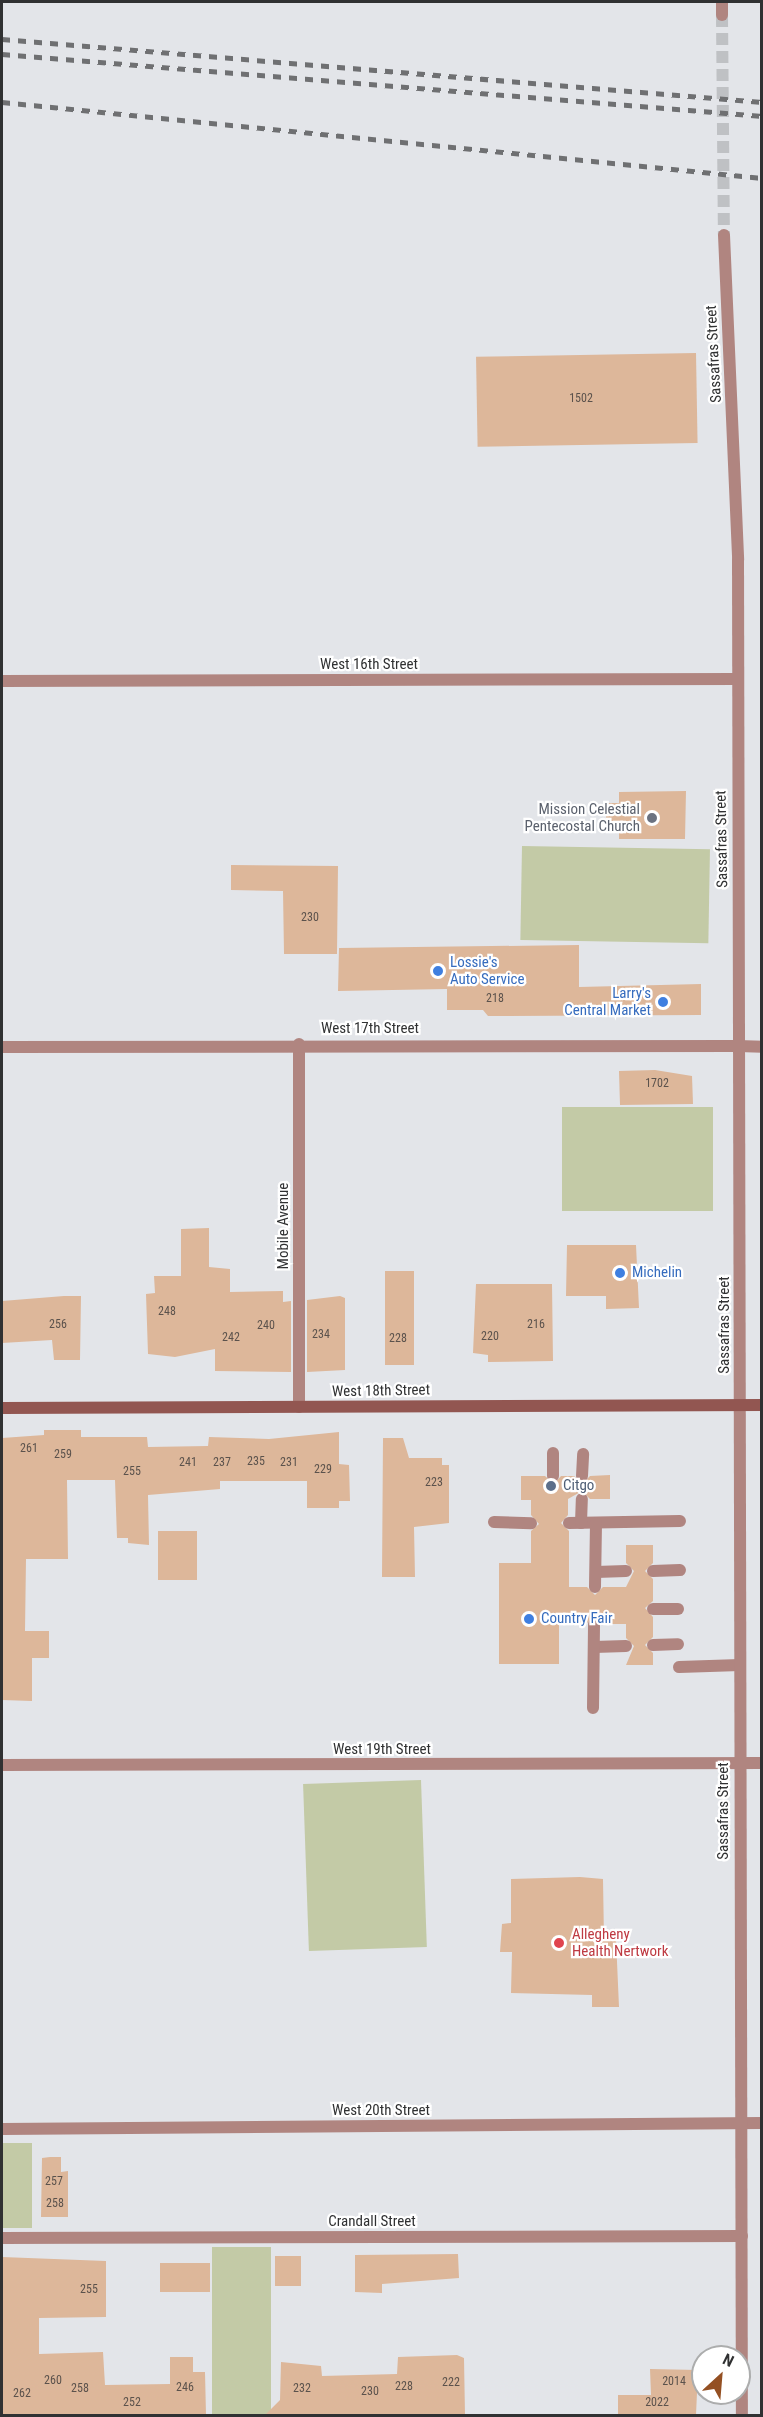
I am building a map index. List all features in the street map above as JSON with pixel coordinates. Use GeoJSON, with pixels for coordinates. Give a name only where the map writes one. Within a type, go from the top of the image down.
{"type":"FeatureCollection","features":[{"type":"Feature","properties":{"kind":"main road","name":"West 18th Street"},"geometry":{"type":"LineString","coordinates":[[2,1408],[762,1405]]}},
{"type":"Feature","properties":{"kind":"street"},"geometry":{"type":"LineString","coordinates":[[722,2],[722,15]]}},
{"type":"Feature","properties":{"kind":"street","name":"Sassafras Street"},"geometry":{"type":"LineString","coordinates":[[724,235],[737,679],[741,1405],[738,1763],[742,2415]]}},
{"type":"Feature","properties":{"kind":"street","name":"West 16th Street"},"geometry":{"type":"LineString","coordinates":[[2,681],[737,679]]}},
{"type":"Feature","properties":{"kind":"street","name":"West 17th Street"},"geometry":{"type":"LineString","coordinates":[[2,1047],[299,1044],[762,1047]]}},
{"type":"Feature","properties":{"kind":"street","name":"Mobile Avenue"},"geometry":{"type":"LineString","coordinates":[[299,1044],[299,1407]]}},
{"type":"Feature","properties":{"kind":"street"},"geometry":{"type":"LineString","coordinates":[[553,1453],[553,1476]]}},
{"type":"Feature","properties":{"kind":"street"},"geometry":{"type":"LineString","coordinates":[[582,1476],[583,1454]]}},
{"type":"Feature","properties":{"kind":"street"},"geometry":{"type":"LineString","coordinates":[[582,1499],[575,1523],[680,1521]]}},
{"type":"Feature","properties":{"kind":"street"},"geometry":{"type":"LineString","coordinates":[[494,1522],[531,1523]]}},
{"type":"Feature","properties":{"kind":"street"},"geometry":{"type":"LineString","coordinates":[[596,1523],[596,1587]]}},
{"type":"Feature","properties":{"kind":"street"},"geometry":{"type":"LineString","coordinates":[[653,1571],[680,1570]]}},
{"type":"Feature","properties":{"kind":"street"},"geometry":{"type":"LineString","coordinates":[[596,1572],[626,1571]]}},
{"type":"Feature","properties":{"kind":"street"},"geometry":{"type":"LineString","coordinates":[[653,1609],[678,1609]]}},
{"type":"Feature","properties":{"kind":"street"},"geometry":{"type":"LineString","coordinates":[[593,1708],[594,1624]]}},
{"type":"Feature","properties":{"kind":"street"},"geometry":{"type":"LineString","coordinates":[[653,1646],[678,1644]]}},
{"type":"Feature","properties":{"kind":"street"},"geometry":{"type":"LineString","coordinates":[[594,1647],[626,1646]]}},
{"type":"Feature","properties":{"kind":"street"},"geometry":{"type":"LineString","coordinates":[[679,1667],[740,1665]]}},
{"type":"Feature","properties":{"kind":"street","name":"West 19th Street"},"geometry":{"type":"LineString","coordinates":[[2,1765],[762,1763]]}},
{"type":"Feature","properties":{"kind":"street","name":"West 20th Street"},"geometry":{"type":"LineString","coordinates":[[2,2129],[762,2123]]}},
{"type":"Feature","properties":{"kind":"street","name":"Crandall Street"},"geometry":{"type":"LineString","coordinates":[[2,2238],[742,2236]]}},
{"type":"Feature","properties":{"kind":"green space"},"geometry":{"type":"Polygon","coordinates":[[[522,846],[710,849],[708,943],[520,940],[522,846]]]}},
{"type":"Feature","properties":{"kind":"green space"},"geometry":{"type":"Polygon","coordinates":[[[562,1107],[713,1107],[713,1211],[562,1211],[562,1107]]]}},
{"type":"Feature","properties":{"kind":"green space"},"geometry":{"type":"Polygon","coordinates":[[[421,1780],[427,1947],[309,1951],[303,1784],[421,1780]]]}},
{"type":"Feature","properties":{"kind":"green space"},"geometry":{"type":"Polygon","coordinates":[[[2,2143],[32,2143],[32,2228],[2,2228],[2,2143]]]}},
{"type":"Feature","properties":{"kind":"green space"},"geometry":{"type":"Polygon","coordinates":[[[212,2247],[271,2247],[271,2415],[212,2415],[212,2247]]]}},
{"type":"Feature","properties":{"kind":"building"},"geometry":{"type":"Polygon","coordinates":[[[696,353],[698,443],[478,447],[476,357],[696,353]]]}},
{"type":"Feature","properties":{"kind":"building"},"geometry":{"type":"Polygon","coordinates":[[[686,791],[685,839],[619,839],[619,826],[606,827],[606,803],[619,803],[619,792],[686,791]]]}},
{"type":"Feature","properties":{"kind":"building"},"geometry":{"type":"Polygon","coordinates":[[[231,865],[338,866],[337,954],[284,954],[283,891],[231,890],[231,865]]]}},
{"type":"Feature","properties":{"kind":"building"},"geometry":{"type":"Polygon","coordinates":[[[579,945],[579,987],[701,984],[701,1015],[488,1016],[483,1010],[447,1010],[447,989],[338,991],[339,948],[579,945]]]}},
{"type":"Feature","properties":{"kind":"building"},"geometry":{"type":"Polygon","coordinates":[[[655,1070],[692,1076],[693,1104],[620,1105],[619,1071],[655,1070]]]}},
{"type":"Feature","properties":{"kind":"building"},"geometry":{"type":"Polygon","coordinates":[[[209,1228],[209,1267],[230,1269],[230,1292],[283,1291],[283,1302],[291,1301],[291,1372],[215,1371],[215,1349],[175,1357],[148,1354],[146,1294],[155,1293],[154,1276],[181,1276],[181,1229],[209,1228]]]}},
{"type":"Feature","properties":{"kind":"building"},"geometry":{"type":"Polygon","coordinates":[[[567,1245],[636,1245],[639,1308],[606,1309],[606,1296],[566,1296],[567,1245]]]}},
{"type":"Feature","properties":{"kind":"building"},"geometry":{"type":"Polygon","coordinates":[[[385,1271],[414,1271],[414,1365],[385,1365],[385,1271]]]}},
{"type":"Feature","properties":{"kind":"building"},"geometry":{"type":"Polygon","coordinates":[[[476,1284],[552,1284],[553,1361],[488,1362],[488,1355],[473,1353],[476,1284]]]}},
{"type":"Feature","properties":{"kind":"building"},"geometry":{"type":"Polygon","coordinates":[[[81,1296],[80,1360],[54,1360],[52,1340],[2,1343],[2,1301],[81,1296]]]}},
{"type":"Feature","properties":{"kind":"building"},"geometry":{"type":"Polygon","coordinates":[[[340,1296],[345,1298],[345,1370],[307,1372],[307,1300],[340,1296]]]}},
{"type":"Feature","properties":{"kind":"building"},"geometry":{"type":"Polygon","coordinates":[[[44,1430],[81,1430],[81,1437],[147,1437],[148,1447],[208,1446],[209,1437],[269,1439],[339,1432],[339,1464],[349,1465],[350,1501],[339,1501],[339,1508],[307,1508],[307,1481],[220,1481],[220,1489],[148,1495],[149,1545],[128,1543],[128,1538],[117,1538],[115,1480],[67,1480],[68,1559],[26,1559],[25,1631],[49,1631],[49,1658],[32,1658],[32,1701],[2,1700],[2,1438],[44,1435],[44,1430]]]}},
{"type":"Feature","properties":{"kind":"building"},"geometry":{"type":"Polygon","coordinates":[[[383,1438],[403,1438],[409,1458],[442,1458],[442,1465],[449,1465],[449,1523],[414,1527],[415,1577],[382,1577],[383,1438]]]}},
{"type":"Feature","properties":{"kind":"building"},"geometry":{"type":"Polygon","coordinates":[[[610,1475],[610,1499],[590,1499],[582,1491],[568,1499],[568,1515],[561,1523],[569,1531],[569,1587],[587,1587],[595,1595],[603,1587],[626,1587],[634,1571],[626,1563],[626,1545],[653,1545],[653,1563],[645,1571],[653,1579],[653,1601],[645,1608],[653,1617],[653,1637],[645,1645],[653,1653],[653,1665],[626,1665],[634,1646],[626,1638],[626,1624],[602,1624],[594,1616],[586,1624],[559,1624],[559,1664],[499,1664],[499,1563],[531,1563],[531,1531],[539,1524],[531,1515],[531,1500],[521,1500],[521,1476],[545,1476],[554,1484],[561,1476],[574,1476],[582,1484],[590,1476],[610,1475]]]}},
{"type":"Feature","properties":{"kind":"building"},"geometry":{"type":"Polygon","coordinates":[[[158,1531],[197,1531],[197,1580],[158,1580],[158,1531]]]}},
{"type":"Feature","properties":{"kind":"building"},"geometry":{"type":"Polygon","coordinates":[[[580,1877],[603,1879],[604,1939],[616,1939],[619,2007],[592,2007],[592,1995],[511,1993],[512,1952],[500,1952],[502,1924],[511,1923],[511,1879],[580,1877]]]}},
{"type":"Feature","properties":{"kind":"building"},"geometry":{"type":"Polygon","coordinates":[[[61,2157],[61,2172],[68,2171],[68,2217],[41,2217],[42,2158],[61,2157]]]}},
{"type":"Feature","properties":{"kind":"building"},"geometry":{"type":"Polygon","coordinates":[[[458,2254],[459,2278],[382,2284],[382,2293],[355,2292],[355,2255],[458,2254]]]}},
{"type":"Feature","properties":{"kind":"building"},"geometry":{"type":"Polygon","coordinates":[[[275,2256],[301,2256],[301,2286],[275,2286],[275,2256]]]}},
{"type":"Feature","properties":{"kind":"building"},"geometry":{"type":"Polygon","coordinates":[[[2,2257],[106,2261],[106,2317],[39,2318],[39,2354],[103,2352],[105,2385],[170,2384],[170,2357],[193,2357],[193,2372],[205,2372],[206,2415],[2,2415],[2,2257]]]}},
{"type":"Feature","properties":{"kind":"building"},"geometry":{"type":"Polygon","coordinates":[[[160,2263],[210,2263],[210,2292],[160,2292],[160,2263]]]}},
{"type":"Feature","properties":{"kind":"building"},"geometry":{"type":"Polygon","coordinates":[[[457,2355],[464,2358],[465,2415],[265,2415],[280,2400],[281,2362],[321,2366],[322,2376],[397,2374],[398,2357],[457,2355]]]}},
{"type":"Feature","properties":{"kind":"building"},"geometry":{"type":"Polygon","coordinates":[[[650,2369],[691,2370],[691,2405],[696,2405],[696,2415],[618,2415],[618,2395],[651,2395],[650,2369]]]}},
{"type":"Feature","properties":{"kind":"tunnel"},"geometry":{"type":"LineString","coordinates":[[722,15],[724,235]]}},
{"type":"Feature","properties":{"kind":"railway"},"geometry":{"type":"LineString","coordinates":[[2,39],[762,102]]}},
{"type":"Feature","properties":{"kind":"railway"},"geometry":{"type":"LineString","coordinates":[[2,54],[762,116]]}},
{"type":"Feature","properties":{"kind":"railway"},"geometry":{"type":"LineString","coordinates":[[2,102],[762,178]]}},
{"type":"Feature","properties":{"kind":"place","name":"Mission Celestial Pentecostal Church"},"geometry":{"type":"Point","coordinates":[652,818]}},
{"type":"Feature","properties":{"kind":"place","name":"Lossie's Auto Service"},"geometry":{"type":"Point","coordinates":[438,971]}},
{"type":"Feature","properties":{"kind":"place","name":"Larry's Central Market"},"geometry":{"type":"Point","coordinates":[663,1002]}},
{"type":"Feature","properties":{"kind":"place","name":"Michelin"},"geometry":{"type":"Point","coordinates":[620,1273]}},
{"type":"Feature","properties":{"kind":"place","name":"Citgo"},"geometry":{"type":"Point","coordinates":[551,1486]}},
{"type":"Feature","properties":{"kind":"place","name":"Country Fair"},"geometry":{"type":"Point","coordinates":[529,1619]}},
{"type":"Feature","properties":{"kind":"place","name":"Allegheny Health Nertwork"},"geometry":{"type":"Point","coordinates":[559,1943]}}]}
